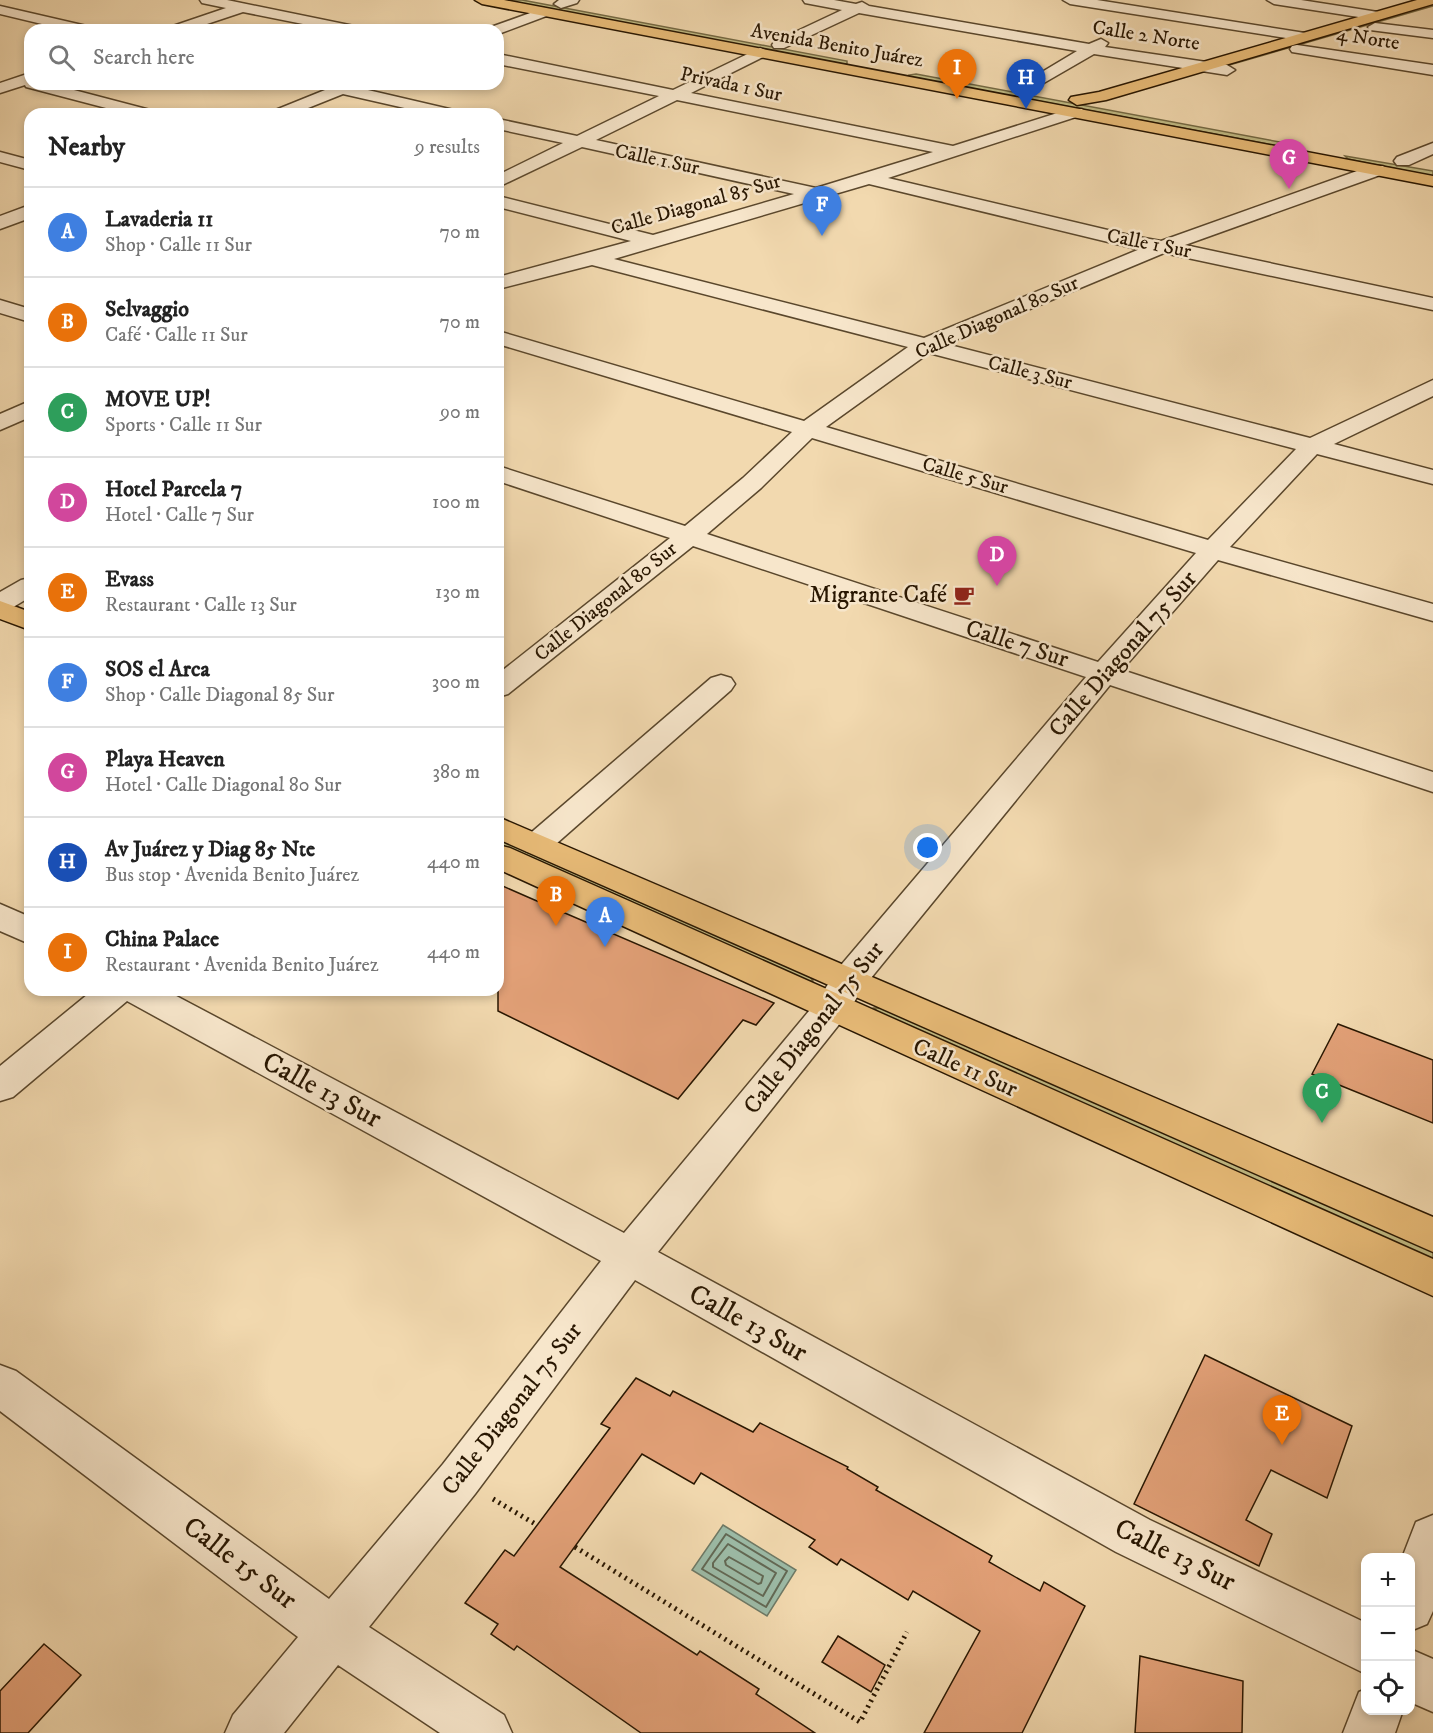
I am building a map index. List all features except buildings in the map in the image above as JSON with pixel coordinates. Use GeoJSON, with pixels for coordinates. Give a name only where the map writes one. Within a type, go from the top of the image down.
{"type":"FeatureCollection","features":[{"type":"Feature","properties":{"kind":"main road","name":"Avenida Benito Juárez"},"geometry":{"type":"LineString","coordinates":[[482,0],[541,6],[760,53],[902,79],[1076,106],[1276,150],[1433,181]]}},
{"type":"Feature","properties":{"kind":"main road"},"geometry":{"type":"LineString","coordinates":[[1380,22],[1432,0]]}},
{"type":"Feature","properties":{"kind":"main road","name":"Avenida Benito Juárez"},"geometry":{"type":"LineString","coordinates":[[541,6],[567,2],[849,59],[1023,90],[1076,106],[1122,108],[1433,167]]}},
{"type":"Feature","properties":{"kind":"main road"},"geometry":{"type":"LineString","coordinates":[[1076,106],[1204,66],[1433,9]]}},
{"type":"Feature","properties":{"kind":"main road"},"geometry":{"type":"LineString","coordinates":[[1122,108],[1125,100],[1227,70],[1301,43]]}},
{"type":"Feature","properties":{"kind":"main road"},"geometry":{"type":"LineString","coordinates":[[832,66],[853,64],[849,59]]}},
{"type":"Feature","properties":{"kind":"main road"},"geometry":{"type":"LineString","coordinates":[[902,79],[904,73],[921,72]]}},
{"type":"Feature","properties":{"kind":"main road"},"geometry":{"type":"LineString","coordinates":[[1276,150],[1293,147],[1294,140]]}},
{"type":"Feature","properties":{"kind":"main road"},"geometry":{"type":"LineString","coordinates":[[1344,163],[1336,156],[1364,154]]}},
{"type":"Feature","properties":{"kind":"main road"},"geometry":{"type":"LineString","coordinates":[[0,609],[24,619]]}},
{"type":"Feature","properties":{"kind":"main road"},"geometry":{"type":"LineString","coordinates":[[0,633],[24,644]]}},
{"type":"Feature","properties":{"kind":"main road","name":"Calle 11 Sur"},"geometry":{"type":"LineString","coordinates":[[504,830],[1433,1278]]}},
{"type":"Feature","properties":{"kind":"main road","name":"Calle 11 Sur"},"geometry":{"type":"LineString","coordinates":[[504,858],[1433,1235]]}},
{"type":"Feature","properties":{"kind":"street"},"geometry":{"type":"LineString","coordinates":[[207,0],[323,24]]}},
{"type":"Feature","properties":{"kind":"street"},"geometry":{"type":"LineString","coordinates":[[193,24],[265,0]]}},
{"type":"Feature","properties":{"kind":"street","name":"Calle 2 Norte"},"geometry":{"type":"LineString","coordinates":[[810,0],[1091,49],[1227,70]]}},
{"type":"Feature","properties":{"kind":"street"},"geometry":{"type":"LineString","coordinates":[[779,45],[873,0]]}},
{"type":"Feature","properties":{"kind":"street","name":"4 Norte"},"geometry":{"type":"LineString","coordinates":[[1070,0],[1150,13],[1433,70]]}},
{"type":"Feature","properties":{"kind":"street"},"geometry":{"type":"LineString","coordinates":[[1130,25],[1170,0]]}},
{"type":"Feature","properties":{"kind":"street"},"geometry":{"type":"LineString","coordinates":[[1274,0],[1433,34]]}},
{"type":"Feature","properties":{"kind":"street"},"geometry":{"type":"LineString","coordinates":[[504,26],[541,6]]}},
{"type":"Feature","properties":{"kind":"street"},"geometry":{"type":"LineString","coordinates":[[0,10],[60,24]]}},
{"type":"Feature","properties":{"kind":"street"},"geometry":{"type":"LineString","coordinates":[[1380,22],[1433,29]]}},
{"type":"Feature","properties":{"kind":"street"},"geometry":{"type":"LineString","coordinates":[[1023,90],[1111,37]]}},
{"type":"Feature","properties":{"kind":"street"},"geometry":{"type":"LineString","coordinates":[[504,179],[760,53]]}},
{"type":"Feature","properties":{"kind":"street","name":"Privada 1 Sur"},"geometry":{"type":"LineString","coordinates":[[504,60],[955,152]]}},
{"type":"Feature","properties":{"kind":"street"},"geometry":{"type":"LineString","coordinates":[[0,76],[24,81]]}},
{"type":"Feature","properties":{"kind":"street"},"geometry":{"type":"LineString","coordinates":[[0,88],[24,83]]}},
{"type":"Feature","properties":{"kind":"street"},"geometry":{"type":"LineString","coordinates":[[58,90],[126,108]]}},
{"type":"Feature","properties":{"kind":"street"},"geometry":{"type":"LineString","coordinates":[[293,108],[336,90]]}},
{"type":"Feature","properties":{"kind":"street"},"geometry":{"type":"LineString","coordinates":[[361,90],[429,108]]}},
{"type":"Feature","properties":{"kind":"street","name":"Calle Diagonal 85 Sur"},"geometry":{"type":"LineString","coordinates":[[504,281],[592,259],[867,179],[955,152],[1076,106]]}},
{"type":"Feature","properties":{"kind":"street","name":"Calle 1 Sur"},"geometry":{"type":"LineString","coordinates":[[504,125],[817,193]]}},
{"type":"Feature","properties":{"kind":"street"},"geometry":{"type":"LineString","coordinates":[[1403,161],[1433,148]]}},
{"type":"Feature","properties":{"kind":"street"},"geometry":{"type":"LineString","coordinates":[[0,157],[24,163]]}},
{"type":"Feature","properties":{"kind":"street","name":"Calle Diagonal 80 Sur"},"geometry":{"type":"LineString","coordinates":[[504,683],[688,537],[752,483],[808,429],[924,345],[1162,247],[1377,170]]}},
{"type":"Feature","properties":{"kind":"street","name":"Calle 1 Sur"},"geometry":{"type":"LineString","coordinates":[[867,179],[1133,242],[1433,304]]}},
{"type":"Feature","properties":{"kind":"street"},"geometry":{"type":"LineString","coordinates":[[504,203],[652,241]]}},
{"type":"Feature","properties":{"kind":"street"},"geometry":{"type":"LineString","coordinates":[[0,223],[24,213]]}},
{"type":"Feature","properties":{"kind":"street","name":"Calle 3 Sur"},"geometry":{"type":"LineString","coordinates":[[592,259],[1433,477]]}},
{"type":"Feature","properties":{"kind":"street"},"geometry":{"type":"LineString","coordinates":[[0,306],[24,314]]}},
{"type":"Feature","properties":{"kind":"street","name":"Calle 5 Sur"},"geometry":{"type":"LineString","coordinates":[[504,339],[1213,550],[1433,613]]}},
{"type":"Feature","properties":{"kind":"street","name":"Calle Diagonal 75 Sur"},"geometry":{"type":"LineString","coordinates":[[251,1733],[459,1479],[629,1257],[1105,672],[1213,550],[1312,446],[1433,387]]}},
{"type":"Feature","properties":{"kind":"street"},"geometry":{"type":"LineString","coordinates":[[0,423],[24,411]]}},
{"type":"Feature","properties":{"kind":"street","name":"Calle 7 Sur"},"geometry":{"type":"LineString","coordinates":[[504,475],[1433,782]]}},
{"type":"Feature","properties":{"kind":"street"},"geometry":{"type":"LineString","coordinates":[[0,603],[24,589]]}},
{"type":"Feature","properties":{"kind":"street"},"geometry":{"type":"LineString","coordinates":[[537,844],[721,684]]}},
{"type":"Feature","properties":{"kind":"street"},"geometry":{"type":"LineString","coordinates":[[0,916],[24,929]]}},
{"type":"Feature","properties":{"kind":"street"},"geometry":{"type":"LineString","coordinates":[[0,1087],[110,996]]}},
{"type":"Feature","properties":{"kind":"street","name":"Calle 13 Sur"},"geometry":{"type":"LineString","coordinates":[[146,996],[629,1257],[1133,1536],[1361,1647]]}},
{"type":"Feature","properties":{"kind":"street","name":"Calle 15 Sur"},"geometry":{"type":"LineString","coordinates":[[0,1385],[334,1633],[486,1733]]}},
{"type":"Feature","properties":{"kind":"street"},"geometry":{"type":"LineString","coordinates":[[1415,1592],[1433,1538]]}},
{"type":"Feature","properties":{"kind":"street"},"geometry":{"type":"LineString","coordinates":[[1415,1677],[1433,1686]]}},
{"type":"Feature","properties":{"kind":"street"},"geometry":{"type":"LineString","coordinates":[[1369,1733],[1375,1715]]}},
{"type":"Feature","properties":{"kind":"path"},"geometry":{"type":"LineString","coordinates":[[459,1479],[537,1525]]}},
{"type":"Feature","properties":{"kind":"path"},"geometry":{"type":"LineString","coordinates":[[575,1547],[860,1722],[907,1632]]}},
{"type":"Feature","properties":{"kind":"shaded area"},"geometry":{"type":"Polygon","coordinates":[[[500,0],[522,0],[847,61],[847,64],[837,64],[500,0]]]}},
{"type":"Feature","properties":{"kind":"shaded area"},"geometry":{"type":"Polygon","coordinates":[[[1433,3],[1433,6],[1226,66],[1218,66],[1433,3]]]}},
{"type":"Feature","properties":{"kind":"shaded area"},"geometry":{"type":"Polygon","coordinates":[[[916,74],[1285,143],[1288,146],[1278,146],[909,75],[916,74]]]}},
{"type":"Feature","properties":{"kind":"shaded area"},"geometry":{"type":"Polygon","coordinates":[[[1345,156],[1433,171],[1433,176],[1348,159],[1345,156]]]}},
{"type":"Feature","properties":{"kind":"shaded area"},"geometry":{"type":"Polygon","coordinates":[[[504,841],[809,975],[813,981],[804,982],[504,848],[504,841]]]}},
{"type":"Feature","properties":{"kind":"shaded area"},"geometry":{"type":"Polygon","coordinates":[[[874,1008],[889,1008],[1433,1250],[1433,1260],[882,1015],[874,1008]]]}},
{"type":"Feature","properties":{"kind":"water"},"geometry":{"type":"Polygon","coordinates":[[[723,1525],[796,1570],[767,1616],[692,1570],[723,1525]]]}},
{"type":"Feature","properties":{"kind":"place","name":"China Palace"},"geometry":{"type":"Point","coordinates":[957,99]}},
{"type":"Feature","properties":{"kind":"place","name":"Av Juárez y Diag 85 Nte"},"geometry":{"type":"Point","coordinates":[1026,109]}},
{"type":"Feature","properties":{"kind":"place","name":"Playa Heaven"},"geometry":{"type":"Point","coordinates":[1289,189]}},
{"type":"Feature","properties":{"kind":"place","name":"SOS el Arca"},"geometry":{"type":"Point","coordinates":[822,236]}},
{"type":"Feature","properties":{"kind":"place","name":"Hotel Parcela 7"},"geometry":{"type":"Point","coordinates":[997,586]}},
{"type":"Feature","properties":{"kind":"place","name":"Migrante Café"},"geometry":{"type":"Point","coordinates":[964,595]}},
{"type":"Feature","properties":{"kind":"place","name":"Selvaggio"},"geometry":{"type":"Point","coordinates":[556,926]}},
{"type":"Feature","properties":{"kind":"place","name":"Lavaderia 11"},"geometry":{"type":"Point","coordinates":[605,947]}},
{"type":"Feature","properties":{"kind":"place","name":"MOVE UP!"},"geometry":{"type":"Point","coordinates":[1322,1123]}},
{"type":"Feature","properties":{"kind":"place","name":"Evass"},"geometry":{"type":"Point","coordinates":[1282,1445]}}]}
